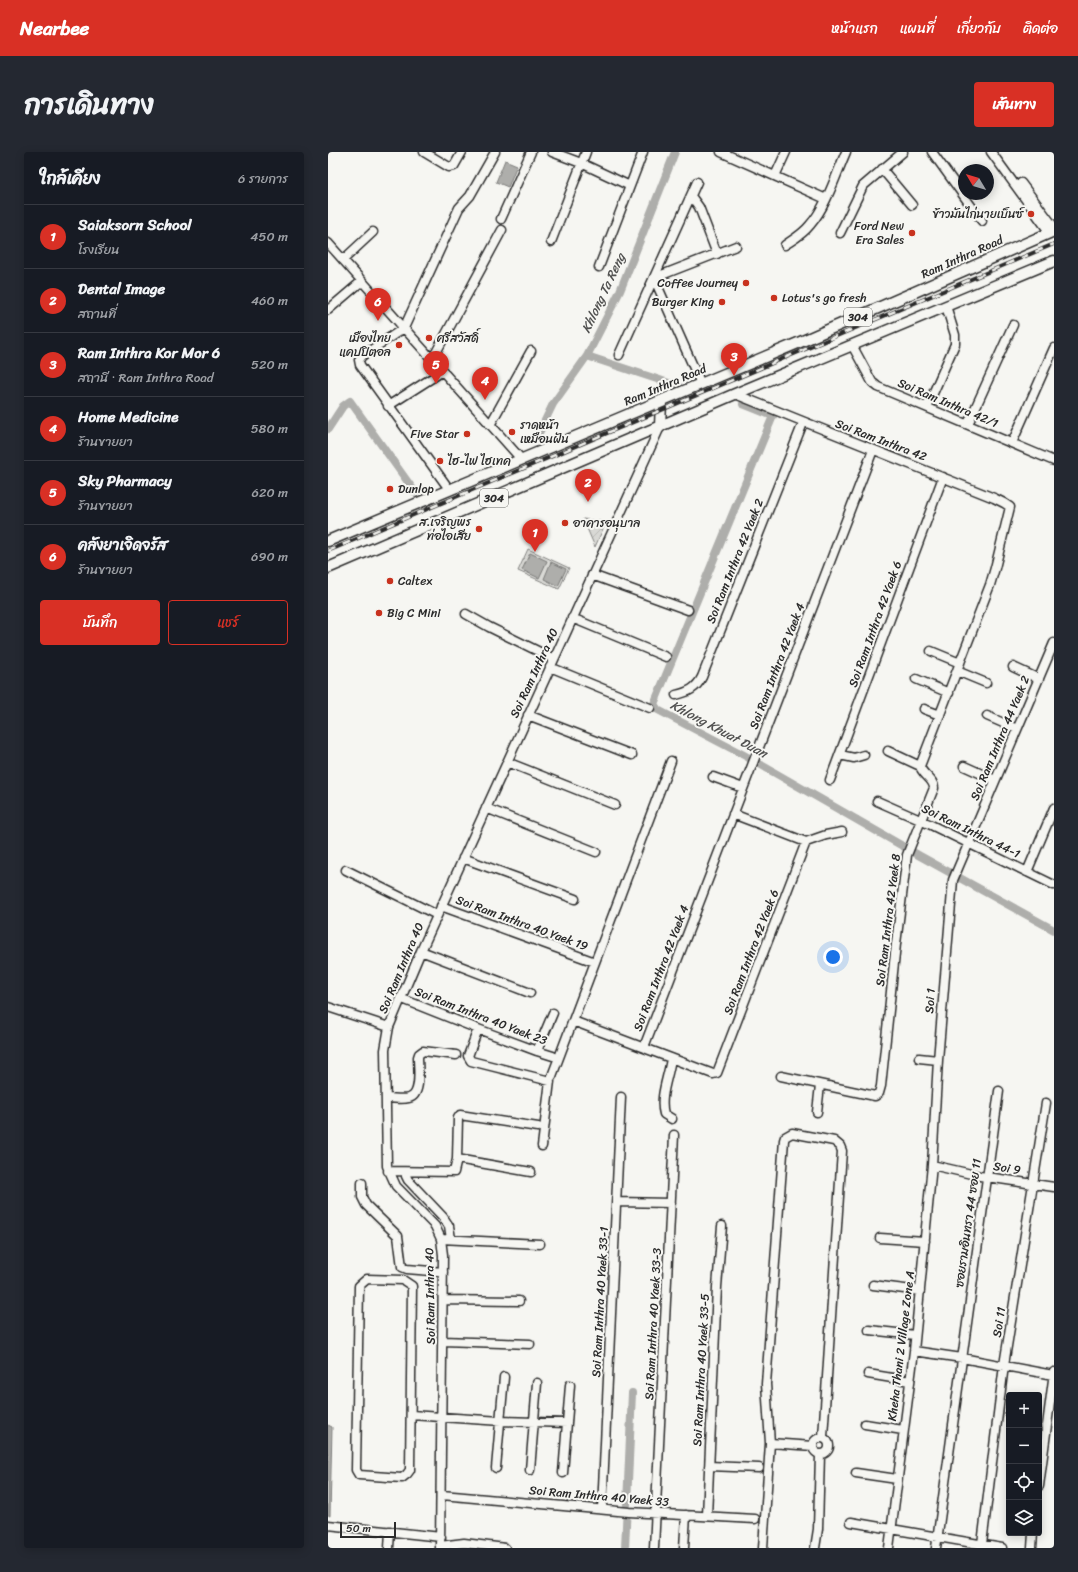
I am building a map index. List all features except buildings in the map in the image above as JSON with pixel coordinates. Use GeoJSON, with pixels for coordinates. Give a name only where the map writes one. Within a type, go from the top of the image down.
{"type":"FeatureCollection","features":[{"type":"Feature","properties":{"kind":"main road","name":"Ram Inthra Road"},"geometry":{"type":"LineString","coordinates":[[328,541],[701,384],[1053,231]]}},
{"type":"Feature","properties":{"kind":"main road","name":"304"},"geometry":{"type":"LineString","coordinates":[[328,568],[735,394],[1054,261]]}},
{"type":"Feature","properties":{"kind":"main road"},"geometry":{"type":"LineString","coordinates":[[660,427],[661,401]]}},
{"type":"Feature","properties":{"kind":"street"},"geometry":{"type":"LineString","coordinates":[[424,152],[449,167],[454,166],[462,152]]}},
{"type":"Feature","properties":{"kind":"street"},"geometry":{"type":"LineString","coordinates":[[449,489],[388,406],[360,365],[359,360],[362,356],[404,328],[460,208],[470,196],[495,152]]}},
{"type":"Feature","properties":{"kind":"street"},"geometry":{"type":"LineString","coordinates":[[501,219],[531,152]]}},
{"type":"Feature","properties":{"kind":"street"},"geometry":{"type":"LineString","coordinates":[[552,152],[581,163],[630,186]]}},
{"type":"Feature","properties":{"kind":"street"},"geometry":{"type":"LineString","coordinates":[[551,242],[586,152]]}},
{"type":"Feature","properties":{"kind":"street"},"geometry":{"type":"LineString","coordinates":[[599,267],[643,152]]}},
{"type":"Feature","properties":{"kind":"street"},"geometry":{"type":"LineString","coordinates":[[776,176],[786,152]]}},
{"type":"Feature","properties":{"kind":"street"},"geometry":{"type":"LineString","coordinates":[[785,245],[809,227],[826,199],[846,152]]}},
{"type":"Feature","properties":{"kind":"street"},"geometry":{"type":"LineString","coordinates":[[840,233],[863,186],[903,152]]}},
{"type":"Feature","properties":{"kind":"street"},"geometry":{"type":"LineString","coordinates":[[932,152],[982,221]]}},
{"type":"Feature","properties":{"kind":"street"},"geometry":{"type":"LineString","coordinates":[[991,152],[1053,231]]}},
{"type":"Feature","properties":{"kind":"street"},"geometry":{"type":"LineString","coordinates":[[998,152],[1051,218],[1053,231]]}},
{"type":"Feature","properties":{"kind":"street"},"geometry":{"type":"LineString","coordinates":[[725,153],[826,199]]}},
{"type":"Feature","properties":{"kind":"street"},"geometry":{"type":"LineString","coordinates":[[882,169],[912,205]]}},
{"type":"Feature","properties":{"kind":"street"},"geometry":{"type":"LineString","coordinates":[[619,355],[697,182]]}},
{"type":"Feature","properties":{"kind":"street"},"geometry":{"type":"LineString","coordinates":[[691,196],[699,207],[716,254]]}},
{"type":"Feature","properties":{"kind":"street"},"geometry":{"type":"LineString","coordinates":[[432,360],[502,230]]}},
{"type":"Feature","properties":{"kind":"street"},"geometry":{"type":"LineString","coordinates":[[343,260],[373,232]]}},
{"type":"Feature","properties":{"kind":"street"},"geometry":{"type":"LineString","coordinates":[[328,243],[521,459]]}},
{"type":"Feature","properties":{"kind":"street"},"geometry":{"type":"LineString","coordinates":[[654,278],[736,246]]}},
{"type":"Feature","properties":{"kind":"street"},"geometry":{"type":"LineString","coordinates":[[654,278],[701,384]]}},
{"type":"Feature","properties":{"kind":"street"},"geometry":{"type":"LineString","coordinates":[[328,310],[362,281]]}},
{"type":"Feature","properties":{"kind":"street"},"geometry":{"type":"LineString","coordinates":[[927,407],[955,344],[956,335],[946,306]]}},
{"type":"Feature","properties":{"kind":"street"},"geometry":{"type":"LineString","coordinates":[[968,424],[1013,326]]}},
{"type":"Feature","properties":{"kind":"street","name":"Soi Ram Inthra 42/1"},"geometry":{"type":"LineString","coordinates":[[852,345],[874,384],[1054,461]]}},
{"type":"Feature","properties":{"kind":"street"},"geometry":{"type":"LineString","coordinates":[[1012,443],[1054,348]]}},
{"type":"Feature","properties":{"kind":"street"},"geometry":{"type":"LineString","coordinates":[[490,424],[531,351]]}},
{"type":"Feature","properties":{"kind":"street"},"geometry":{"type":"LineString","coordinates":[[388,406],[443,371]]}},
{"type":"Feature","properties":{"kind":"street","name":"Soi Ram Inthra 42"},"geometry":{"type":"LineString","coordinates":[[735,394],[804,423],[942,477],[1004,503],[1010,507],[995,568],[959,667]]}},
{"type":"Feature","properties":{"kind":"street","name":"Soi Ram Inthra 42 Yaek 2"},"geometry":{"type":"LineString","coordinates":[[676,695],[688,692],[695,688],[702,677],[804,423]]}},
{"type":"Feature","properties":{"kind":"street","name":"Soi Ram Inthra 40"},"geometry":{"type":"LineString","coordinates":[[440,1544],[442,1495],[443,1341],[443,1272],[441,1239],[435,1226],[396,1186],[388,1171],[386,1050],[389,1027],[400,998],[441,906],[660,427]]}},
{"type":"Feature","properties":{"kind":"street","name":"Soi Ram Inthra 42 Yaek 4"},"geometry":{"type":"LineString","coordinates":[[644,1047],[873,450]]}},
{"type":"Feature","properties":{"kind":"street","name":"Soi Ram Inthra 42 Yaek 6"},"geometry":{"type":"LineString","coordinates":[[830,780],[942,477]]}},
{"type":"Feature","properties":{"kind":"street"},"geometry":{"type":"LineString","coordinates":[[592,575],[688,610]]}},
{"type":"Feature","properties":{"kind":"street"},"geometry":{"type":"LineString","coordinates":[[466,614],[552,663],[650,708]]}},
{"type":"Feature","properties":{"kind":"street"},"geometry":{"type":"LineString","coordinates":[[572,618],[666,657]]}},
{"type":"Feature","properties":{"kind":"street","name":"Soi Ram Inthra 44 Yaek 2"},"geometry":{"type":"LineString","coordinates":[[968,843],[1054,643]]}},
{"type":"Feature","properties":{"kind":"street"},"geometry":{"type":"LineString","coordinates":[[931,651],[986,683]]}},
{"type":"Feature","properties":{"kind":"street"},"geometry":{"type":"LineString","coordinates":[[920,766],[959,667]]}},
{"type":"Feature","properties":{"kind":"street"},"geometry":{"type":"LineString","coordinates":[[1013,667],[1039,679]]}},
{"type":"Feature","properties":{"kind":"street"},"geometry":{"type":"LineString","coordinates":[[916,679],[949,693]]}},
{"type":"Feature","properties":{"kind":"street"},"geometry":{"type":"LineString","coordinates":[[924,709],[940,715]]}},
{"type":"Feature","properties":{"kind":"street"},"geometry":{"type":"LineString","coordinates":[[528,715],[632,755]]}},
{"type":"Feature","properties":{"kind":"street"},"geometry":{"type":"LineString","coordinates":[[987,716],[1017,729]]}},
{"type":"Feature","properties":{"kind":"street","name":"Soi Ram Inthra 42 Yaek 8"},"geometry":{"type":"LineString","coordinates":[[820,1084],[874,1096],[878,1094],[881,1086],[907,855],[910,843],[932,794],[934,785],[922,771],[920,766],[888,751]]}},
{"type":"Feature","properties":{"kind":"street"},"geometry":{"type":"LineString","coordinates":[[840,755],[854,758],[864,755]]}},
{"type":"Feature","properties":{"kind":"street"},"geometry":{"type":"LineString","coordinates":[[552,1076],[671,761]]}},
{"type":"Feature","properties":{"kind":"street"},"geometry":{"type":"LineString","coordinates":[[507,762],[615,805]]}},
{"type":"Feature","properties":{"kind":"street"},"geometry":{"type":"LineString","coordinates":[[964,766],[995,780]]}},
{"type":"Feature","properties":{"kind":"street"},"geometry":{"type":"LineString","coordinates":[[713,777],[743,788]]}},
{"type":"Feature","properties":{"kind":"street","name":"Soi Ram Inthra 44-1"},"geometry":{"type":"LineString","coordinates":[[877,801],[968,843],[1054,886]]}},
{"type":"Feature","properties":{"kind":"street"},"geometry":{"type":"LineString","coordinates":[[486,808],[596,852]]}},
{"type":"Feature","properties":{"kind":"street"},"geometry":{"type":"LineString","coordinates":[[1027,872],[1054,808]]}},
{"type":"Feature","properties":{"kind":"street"},"geometry":{"type":"LineString","coordinates":[[733,814],[806,842],[826,835],[842,832]]}},
{"type":"Feature","properties":{"kind":"street","name":"Soi Ram Inthra 42 Yaek 6"},"geometry":{"type":"LineString","coordinates":[[671,1058],[713,1074],[717,1073],[719,1070],[806,842]]}},
{"type":"Feature","properties":{"kind":"street","name":"Soi 1"},"geometry":{"type":"LineString","coordinates":[[932,1165],[938,1060],[954,876],[968,843]]}},
{"type":"Feature","properties":{"kind":"street"},"geometry":{"type":"LineString","coordinates":[[463,858],[575,899]]}},
{"type":"Feature","properties":{"kind":"street"},"geometry":{"type":"LineString","coordinates":[[346,870],[437,915]]}},
{"type":"Feature","properties":{"kind":"street","name":"Soi Ram Inthra 40 Yaek 19"},"geometry":{"type":"LineString","coordinates":[[441,906],[595,962]]}},
{"type":"Feature","properties":{"kind":"street"},"geometry":{"type":"LineString","coordinates":[[421,951],[530,993]]}},
{"type":"Feature","properties":{"kind":"street","name":"Soi Ram Inthra 40 Yaek 23"},"geometry":{"type":"LineString","coordinates":[[400,998],[537,1052],[553,1056]]}},
{"type":"Feature","properties":{"kind":"street"},"geometry":{"type":"LineString","coordinates":[[328,1007],[389,1027]]}},
{"type":"Feature","properties":{"kind":"street"},"geometry":{"type":"LineString","coordinates":[[537,1052],[553,1013]]}},
{"type":"Feature","properties":{"kind":"street"},"geometry":{"type":"LineString","coordinates":[[573,1021],[671,1058],[670,1070],[663,1094],[663,1110],[664,1114],[672,1119]]}},
{"type":"Feature","properties":{"kind":"street"},"geometry":{"type":"LineString","coordinates":[[478,1029],[468,1056],[471,1061],[550,1081],[542,1146]]}},
{"type":"Feature","properties":{"kind":"street"},"geometry":{"type":"LineString","coordinates":[[387,1098],[409,1098],[414,1096],[418,1091],[418,1057],[423,1051],[456,1055]]}},
{"type":"Feature","properties":{"kind":"street"},"geometry":{"type":"LineString","coordinates":[[919,1058],[938,1060]]}},
{"type":"Feature","properties":{"kind":"street"},"geometry":{"type":"LineString","coordinates":[[781,1076],[820,1084],[817,1112]]}},
{"type":"Feature","properties":{"kind":"street","name":"ซอยรามอินทรา 44 ซอย 11"},"geometry":{"type":"LineString","coordinates":[[936,1548],[999,1091]]}},
{"type":"Feature","properties":{"kind":"street","name":"Soi Ram Inthra 40 Yaek 33-1"},"geometry":{"type":"LineString","coordinates":[[602,1509],[621,1096]]}},
{"type":"Feature","properties":{"kind":"street","name":"Soi 11"},"geometry":{"type":"LineString","coordinates":[[982,1544],[1004,1365],[1046,1103]]}},
{"type":"Feature","properties":{"kind":"street"},"geometry":{"type":"LineString","coordinates":[[388,1171],[454,1172],[457,1159],[458,1118],[460,1115],[538,1127]]}},
{"type":"Feature","properties":{"kind":"street"},"geometry":{"type":"LineString","coordinates":[[763,1548],[770,1444],[766,1384],[771,1311],[784,1140],[785,1137],[792,1133],[834,1141],[840,1146],[842,1151],[823,1437]]}},
{"type":"Feature","properties":{"kind":"street","name":"Soi Ram Inthra 40 Yaek 33-3"},"geometry":{"type":"LineString","coordinates":[[654,1548],[672,1203],[674,1135]]}},
{"type":"Feature","properties":{"kind":"street"},"geometry":{"type":"LineString","coordinates":[[457,1159],[532,1172]]}},
{"type":"Feature","properties":{"kind":"street","name":"Soi 9"},"geometry":{"type":"LineString","coordinates":[[932,1165],[987,1177],[1054,1187]]}},
{"type":"Feature","properties":{"kind":"street","name":"Kheha Thani 2 Village Zone A"},"geometry":{"type":"LineString","coordinates":[[889,1548],[914,1351],[932,1165]]}},
{"type":"Feature","properties":{"kind":"street"},"geometry":{"type":"LineString","coordinates":[[406,1172],[408,1180],[443,1216],[449,1226],[451,1239]]}},
{"type":"Feature","properties":{"kind":"street"},"geometry":{"type":"LineString","coordinates":[[362,1184],[362,1197],[366,1205],[398,1236],[402,1267],[407,1269],[443,1272]]}},
{"type":"Feature","properties":{"kind":"street"},"geometry":{"type":"LineString","coordinates":[[617,1202],[672,1203]]}},
{"type":"Feature","properties":{"kind":"street","name":"Soi Ram Inthra 40 Yaek 33-5"},"geometry":{"type":"LineString","coordinates":[[707,1516],[717,1287],[722,1226]]}},
{"type":"Feature","properties":{"kind":"street"},"geometry":{"type":"LineString","coordinates":[[880,1238],[925,1241]]}},
{"type":"Feature","properties":{"kind":"street"},"geometry":{"type":"LineString","coordinates":[[441,1239],[540,1244]]}},
{"type":"Feature","properties":{"kind":"street"},"geometry":{"type":"LineString","coordinates":[[367,1280],[403,1280],[412,1286],[411,1414],[410,1470],[407,1474],[402,1478],[359,1475],[356,1470],[359,1286],[367,1280]]}},
{"type":"Feature","properties":{"kind":"street"},"geometry":{"type":"LineString","coordinates":[[873,1285],[920,1291]]}},
{"type":"Feature","properties":{"kind":"street"},"geometry":{"type":"LineString","coordinates":[[443,1300],[519,1301]]}},
{"type":"Feature","properties":{"kind":"street"},"geometry":{"type":"LineString","coordinates":[[869,1330],[915,1335]]}},
{"type":"Feature","properties":{"kind":"street"},"geometry":{"type":"LineString","coordinates":[[443,1341],[530,1344]]}},
{"type":"Feature","properties":{"kind":"street"},"geometry":{"type":"LineString","coordinates":[[914,1351],[1054,1373],[1042,1464]]}},
{"type":"Feature","properties":{"kind":"street"},"geometry":{"type":"LineString","coordinates":[[868,1374],[910,1381]]}},
{"type":"Feature","properties":{"kind":"street"},"geometry":{"type":"LineString","coordinates":[[496,1468],[504,1377]]}},
{"type":"Feature","properties":{"kind":"street"},"geometry":{"type":"LineString","coordinates":[[530,1470],[537,1384]]}},
{"type":"Feature","properties":{"kind":"street"},"geometry":{"type":"LineString","coordinates":[[564,1473],[570,1385]]}},
{"type":"Feature","properties":{"kind":"street"},"geometry":{"type":"LineString","coordinates":[[411,1414],[501,1421],[567,1423]]}},
{"type":"Feature","properties":{"kind":"street"},"geometry":{"type":"LineString","coordinates":[[864,1424],[904,1430]]}},
{"type":"Feature","properties":{"kind":"street"},"geometry":{"type":"LineString","coordinates":[[812,1446],[816,1439],[823,1437]]}},
{"type":"Feature","properties":{"kind":"street"},"geometry":{"type":"LineString","coordinates":[[820,1454],[825,1453],[829,1447],[827,1440],[823,1437]]}},
{"type":"Feature","properties":{"kind":"street"},"geometry":{"type":"LineString","coordinates":[[770,1444],[812,1446]]}},
{"type":"Feature","properties":{"kind":"street"},"geometry":{"type":"LineString","coordinates":[[812,1446],[814,1450],[820,1454]]}},
{"type":"Feature","properties":{"kind":"street"},"geometry":{"type":"LineString","coordinates":[[815,1548],[818,1529],[820,1454]]}},
{"type":"Feature","properties":{"kind":"street"},"geometry":{"type":"LineString","coordinates":[[709,1466],[759,1468]]}},
{"type":"Feature","properties":{"kind":"street"},"geometry":{"type":"LineString","coordinates":[[856,1473],[897,1479]]}},
{"type":"Feature","properties":{"kind":"street","name":"Soi Ram Inthra 40 Yaek 33"},"geometry":{"type":"LineString","coordinates":[[442,1495],[655,1514],[755,1518]]}},
{"type":"Feature","properties":{"kind":"street"},"geometry":{"type":"LineString","coordinates":[[684,1548],[686,1515]]}},
{"type":"Feature","properties":{"kind":"street"},"geometry":{"type":"LineString","coordinates":[[852,1522],[1002,1548]]}},
{"type":"Feature","properties":{"kind":"street"},"geometry":{"type":"LineString","coordinates":[[328,1525],[390,1531],[440,1544],[464,1543],[505,1548]]}},
{"type":"Feature","properties":{"kind":"street"},"geometry":{"type":"LineString","coordinates":[[389,1548],[390,1531]]}},
{"type":"Feature","properties":{"kind":"street"},"geometry":{"type":"LineString","coordinates":[[1032,1548],[1033,1536]]}},
{"type":"Feature","properties":{"kind":"shaded area"},"geometry":{"type":"Polygon","coordinates":[[[505,160],[517,165],[508,187],[496,182],[505,160]]]}},
{"type":"Feature","properties":{"kind":"shaded area"},"geometry":{"type":"Polygon","coordinates":[[[583,519],[606,522],[595,547],[583,519]]]}},
{"type":"Feature","properties":{"kind":"shaded area"},"geometry":{"type":"Polygon","coordinates":[[[528,549],[569,568],[559,589],[518,571],[528,549]]]}},
{"type":"Feature","properties":{"kind":"shaded area"},"geometry":{"type":"Polygon","coordinates":[[[530,553],[547,561],[539,578],[522,570],[530,553]]]}},
{"type":"Feature","properties":{"kind":"shaded area"},"geometry":{"type":"Polygon","coordinates":[[[551,562],[566,569],[558,586],[544,579],[551,562]]]}},
{"type":"Feature","properties":{"kind":"shaded area"},"geometry":{"type":"Polygon","coordinates":[[[328,1425],[332,1427],[330,1516],[328,1515],[328,1425]]]}},
{"type":"Feature","properties":{"kind":"waterway","name":"Khlong Ta Reng"},"geometry":{"type":"LineString","coordinates":[[537,437],[553,404],[587,356],[620,291],[675,152]]}},
{"type":"Feature","properties":{"kind":"waterway","name":"Khlong Khuat Duan"},"geometry":{"type":"LineString","coordinates":[[587,356],[678,386]]}},
{"type":"Feature","properties":{"kind":"waterway","name":"Khlong Ta Reng"},"geometry":{"type":"LineString","coordinates":[[328,429],[343,406],[350,401],[415,492]]}},
{"type":"Feature","properties":{"kind":"waterway","name":"Khlong Khuat Duan"},"geometry":{"type":"LineString","coordinates":[[743,404],[773,416],[654,704],[658,710],[742,754],[920,856],[1054,930]]}},
{"type":"Feature","properties":{"kind":"waterway"},"geometry":{"type":"LineString","coordinates":[[625,1548],[632,1393]]}},
{"type":"Feature","properties":{"kind":"railway"},"geometry":{"type":"LineString","coordinates":[[328,551],[1054,244]]}},
{"type":"Feature","properties":{"kind":"place","name":"ข้าวมันไก่นายเบ็นซ์"},"geometry":{"type":"Point","coordinates":[1031,214]}},
{"type":"Feature","properties":{"kind":"place","name":"Ford New Era Sales"},"geometry":{"type":"Point","coordinates":[912,233]}},
{"type":"Feature","properties":{"kind":"place","name":"Coffee Journey"},"geometry":{"type":"Point","coordinates":[746,283]}},
{"type":"Feature","properties":{"kind":"place","name":"Lotus's go fresh"},"geometry":{"type":"Point","coordinates":[774,298]}},
{"type":"Feature","properties":{"kind":"place","name":"Burger King"},"geometry":{"type":"Point","coordinates":[722,302]}},
{"type":"Feature","properties":{"kind":"place","name":"คลังยาเจิดจรัส"},"geometry":{"type":"Point","coordinates":[378,321]}},
{"type":"Feature","properties":{"kind":"place","name":"ศรีสวัสดิ์"},"geometry":{"type":"Point","coordinates":[429,338]}},
{"type":"Feature","properties":{"kind":"place","name":"เมืองไทย แคปปิตอล"},"geometry":{"type":"Point","coordinates":[399,345]}},
{"type":"Feature","properties":{"kind":"place","name":"Ram Inthra Kor Mor 6"},"geometry":{"type":"Point","coordinates":[734,376]}},
{"type":"Feature","properties":{"kind":"place","name":"Sky Pharmacy"},"geometry":{"type":"Point","coordinates":[436,384]}},
{"type":"Feature","properties":{"kind":"place","name":"Home Medicine"},"geometry":{"type":"Point","coordinates":[485,400]}},
{"type":"Feature","properties":{"kind":"place","name":"ราดหน้า เหมือนฝัน"},"geometry":{"type":"Point","coordinates":[512,432]}},
{"type":"Feature","properties":{"kind":"place","name":"Five Star"},"geometry":{"type":"Point","coordinates":[467,434]}},
{"type":"Feature","properties":{"kind":"place","name":"ไฮ-ไฟ ไฮเทค"},"geometry":{"type":"Point","coordinates":[440,461]}},
{"type":"Feature","properties":{"kind":"place","name":"Dunlop"},"geometry":{"type":"Point","coordinates":[390,489]}},
{"type":"Feature","properties":{"kind":"place","name":"Dental Image"},"geometry":{"type":"Point","coordinates":[588,502]}},
{"type":"Feature","properties":{"kind":"place","name":"อาคารอนุบาล"},"geometry":{"type":"Point","coordinates":[565,523]}},
{"type":"Feature","properties":{"kind":"place","name":"ส.เจริญพร ท่อไอเสีย"},"geometry":{"type":"Point","coordinates":[479,529]}},
{"type":"Feature","properties":{"kind":"place","name":"Saiaksorn School"},"geometry":{"type":"Point","coordinates":[535,552]}},
{"type":"Feature","properties":{"kind":"place","name":"Caltex"},"geometry":{"type":"Point","coordinates":[390,581]}},
{"type":"Feature","properties":{"kind":"place","name":"Big C Mini"},"geometry":{"type":"Point","coordinates":[379,613]}}]}
